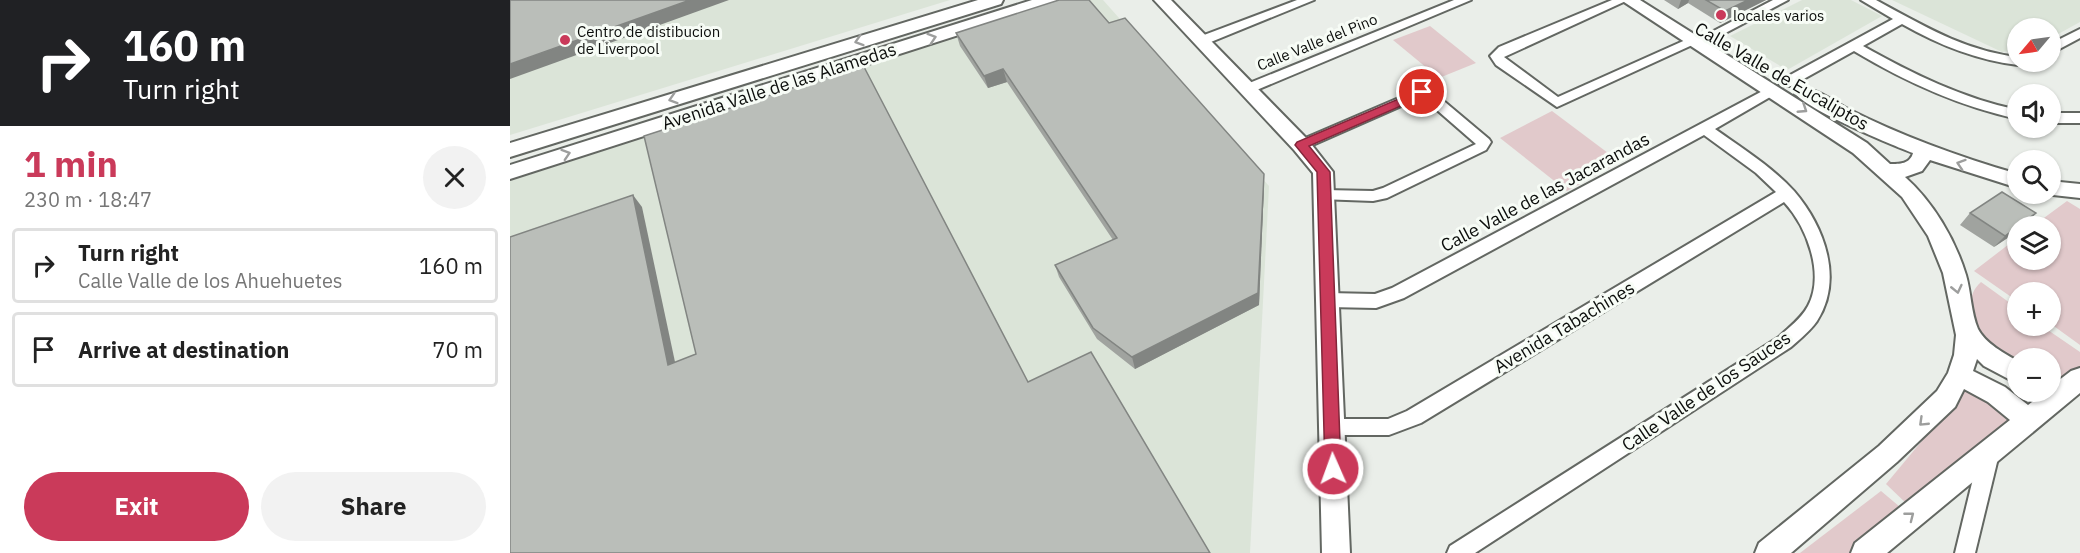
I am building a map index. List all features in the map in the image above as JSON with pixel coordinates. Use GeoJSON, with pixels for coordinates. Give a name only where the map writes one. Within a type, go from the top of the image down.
{"type":"FeatureCollection","features":[{"type":"Feature","properties":{"kind":"street","name":"Avenida Valle de las Alamedas"},"geometry":{"type":"LineString","coordinates":[[510,150],[995,0]]}},
{"type":"Feature","properties":{"kind":"street","name":"Avenida Valle de las Alamedas"},"geometry":{"type":"LineString","coordinates":[[510,172],[1049,0]]}},
{"type":"Feature","properties":{"kind":"street"},"geometry":{"type":"LineString","coordinates":[[1162,0],[1301,145],[1323,172],[1336,553]]}},
{"type":"Feature","properties":{"kind":"street"},"geometry":{"type":"LineString","coordinates":[[1200,41],[1308,0]]}},
{"type":"Feature","properties":{"kind":"street","name":"Calle Valle del Pino"},"geometry":{"type":"LineString","coordinates":[[1247,88],[1465,0]]}},
{"type":"Feature","properties":{"kind":"street"},"geometry":{"type":"LineString","coordinates":[[1622,0],[1504,50],[1497,56],[1501,62],[1557,103],[1782,0]]}},
{"type":"Feature","properties":{"kind":"street","name":"Calle Valle de Eucaliptos"},"geometry":{"type":"LineString","coordinates":[[1629,0],[1702,38],[1779,86],[1887,171],[1909,192],[1938,234],[1954,273],[1968,335]]}},
{"type":"Feature","properties":{"kind":"street","name":"Calle Valle de Eucaliptos"},"geometry":{"type":"LineString","coordinates":[[1652,0],[1702,38]]}},
{"type":"Feature","properties":{"kind":"street"},"geometry":{"type":"LineString","coordinates":[[1867,0],[1958,47],[1980,56],[2007,60]]}},
{"type":"Feature","properties":{"kind":"street","name":"Calle Valle de las Jacarandas"},"geometry":{"type":"LineString","coordinates":[[1328,300],[1376,301],[1398,293],[1705,129],[1903,19]]}},
{"type":"Feature","properties":{"kind":"street"},"geometry":{"type":"LineString","coordinates":[[2061,44],[2080,33]]}},
{"type":"Feature","properties":{"kind":"street"},"geometry":{"type":"LineString","coordinates":[[1854,46],[1915,81],[1967,102],[2007,112]]}},
{"type":"Feature","properties":{"kind":"street","name":"Calle Valle de Eucaliptos"},"geometry":{"type":"LineString","coordinates":[[1779,86],[1924,150],[2007,177]]}},
{"type":"Feature","properties":{"kind":"street"},"geometry":{"type":"LineString","coordinates":[[1301,145],[1422,92],[1484,142],[1481,147],[1387,193],[1373,196],[1324,195]]}},
{"type":"Feature","properties":{"kind":"street"},"geometry":{"type":"LineString","coordinates":[[2061,118],[2080,118]]}},
{"type":"Feature","properties":{"kind":"street","name":"Calle Valle de los Sauces"},"geometry":{"type":"LineString","coordinates":[[1457,553],[1785,342],[1811,317],[1824,286],[1819,250],[1809,225],[1787,193],[1759,166],[1705,129]]}},
{"type":"Feature","properties":{"kind":"street"},"geometry":{"type":"LineString","coordinates":[[1887,171],[1912,169],[1918,165],[1924,150]]}},
{"type":"Feature","properties":{"kind":"street"},"geometry":{"type":"LineString","coordinates":[[2061,189],[2080,192]]}},
{"type":"Feature","properties":{"kind":"street","name":"Avenida Tabachines"},"geometry":{"type":"LineString","coordinates":[[1332,427],[1389,427],[1414,417],[1787,193]]}},
{"type":"Feature","properties":{"kind":"street"},"geometry":{"type":"LineString","coordinates":[[1968,335],[1993,359],[2007,367]]}},
{"type":"Feature","properties":{"kind":"street"},"geometry":{"type":"LineString","coordinates":[[1769,553],[1927,419],[1946,399],[1959,376],[1966,356],[1968,335]]}},
{"type":"Feature","properties":{"kind":"street"},"geometry":{"type":"LineString","coordinates":[[1959,376],[1975,381],[2004,398],[2028,421]]}},
{"type":"Feature","properties":{"kind":"street"},"geometry":{"type":"LineString","coordinates":[[1880,548],[2028,421],[2065,385]]}},
{"type":"Feature","properties":{"kind":"street"},"geometry":{"type":"LineString","coordinates":[[1965,553],[1989,454]]}},
{"type":"Feature","properties":{"kind":"shaded area"},"geometry":{"type":"Polygon","coordinates":[[[510,0],[950,0],[510,135],[510,0]]]}},
{"type":"Feature","properties":{"kind":"shaded area"},"geometry":{"type":"Polygon","coordinates":[[[1069,0],[1103,0],[1269,186],[1250,553],[510,553],[510,181],[1069,0]]]}},
{"type":"Feature","properties":{"kind":"shaded area"},"geometry":{"type":"Polygon","coordinates":[[[1802,0],[1851,0],[1882,16],[1787,70],[1730,36],[1802,0]]]}},
{"type":"Feature","properties":{"kind":"shaded area"},"geometry":{"type":"Polygon","coordinates":[[[1892,0],[2080,0],[2080,22],[2061,32],[2061,18],[2007,18],[2007,51],[2002,52],[1892,0]]]}},
{"type":"Feature","properties":{"kind":"shaded area"},"geometry":{"type":"Polygon","coordinates":[[[1430,26],[1476,63],[1439,78],[1393,40],[1430,26]]]}},
{"type":"Feature","properties":{"kind":"shaded area"},"geometry":{"type":"Polygon","coordinates":[[[1552,111],[1620,162],[1567,191],[1500,138],[1552,111]]]}},
{"type":"Feature","properties":{"kind":"shaded area"},"geometry":{"type":"Polygon","coordinates":[[[2067,201],[2080,209],[2080,345],[2061,331],[2061,282],[2007,282],[2007,294],[1974,271],[2007,246],[2007,270],[2061,270],[2061,216],[2047,216],[2067,201]]]}},
{"type":"Feature","properties":{"kind":"shaded area"},"geometry":{"type":"Polygon","coordinates":[[[1981,282],[2007,301],[2007,336],[2057,336],[2080,352],[2080,371],[2061,378],[2061,348],[2007,348],[2007,363],[1974,334],[1971,300],[1976,287],[1981,282]]]}},
{"type":"Feature","properties":{"kind":"shaded area"},"geometry":{"type":"Polygon","coordinates":[[[1966,388],[2012,418],[1908,505],[1886,484],[1966,388]]]}},
{"type":"Feature","properties":{"kind":"shaded area"},"geometry":{"type":"Polygon","coordinates":[[[1881,491],[1900,507],[1850,553],[1800,553],[1881,491]]]}},
{"type":"Feature","properties":{"kind":"building","name":"Centro de distibucion de Liverpool"},"geometry":{"type":"Polygon","coordinates":[[[510,0],[690,0],[510,64],[510,0]]]}},
{"type":"Feature","properties":{"kind":"building"},"geometry":{"type":"Polygon","coordinates":[[[1059,0],[1089,0],[1109,23],[1125,18],[1264,174],[1258,293],[1132,357],[1093,328],[1055,265],[1117,238],[1003,69],[984,76],[956,33],[1059,0]]]}},
{"type":"Feature","properties":{"kind":"building"},"geometry":{"type":"Polygon","coordinates":[[[1706,0],[1748,0],[1725,11],[1706,0]]]}},
{"type":"Feature","properties":{"kind":"building"},"geometry":{"type":"Polygon","coordinates":[[[863,65],[1028,382],[1091,352],[1210,553],[510,553],[510,237],[633,195],[668,365],[696,354],[644,136],[863,65]]]}},
{"type":"Feature","properties":{"kind":"building"},"geometry":{"type":"Polygon","coordinates":[[[2002,192],[2007,195],[2007,204],[2021,204],[2036,213],[2032,216],[2007,216],[2007,235],[2005,236],[1970,213],[2002,192]]]}},
{"type":"Feature","properties":{"kind":"place","name":"locales varios"},"geometry":{"type":"Point","coordinates":[1721,15]}},
{"type":"Feature","properties":{"kind":"place","name":"Centro de distibucion de Liverpool"},"geometry":{"type":"Point","coordinates":[565,40]}},
{"type":"Feature","properties":{"kind":"route"},"geometry":{"type":"LineString","coordinates":[[1333,469],[1323,172],[1301,145],[1422,92]]}}]}
